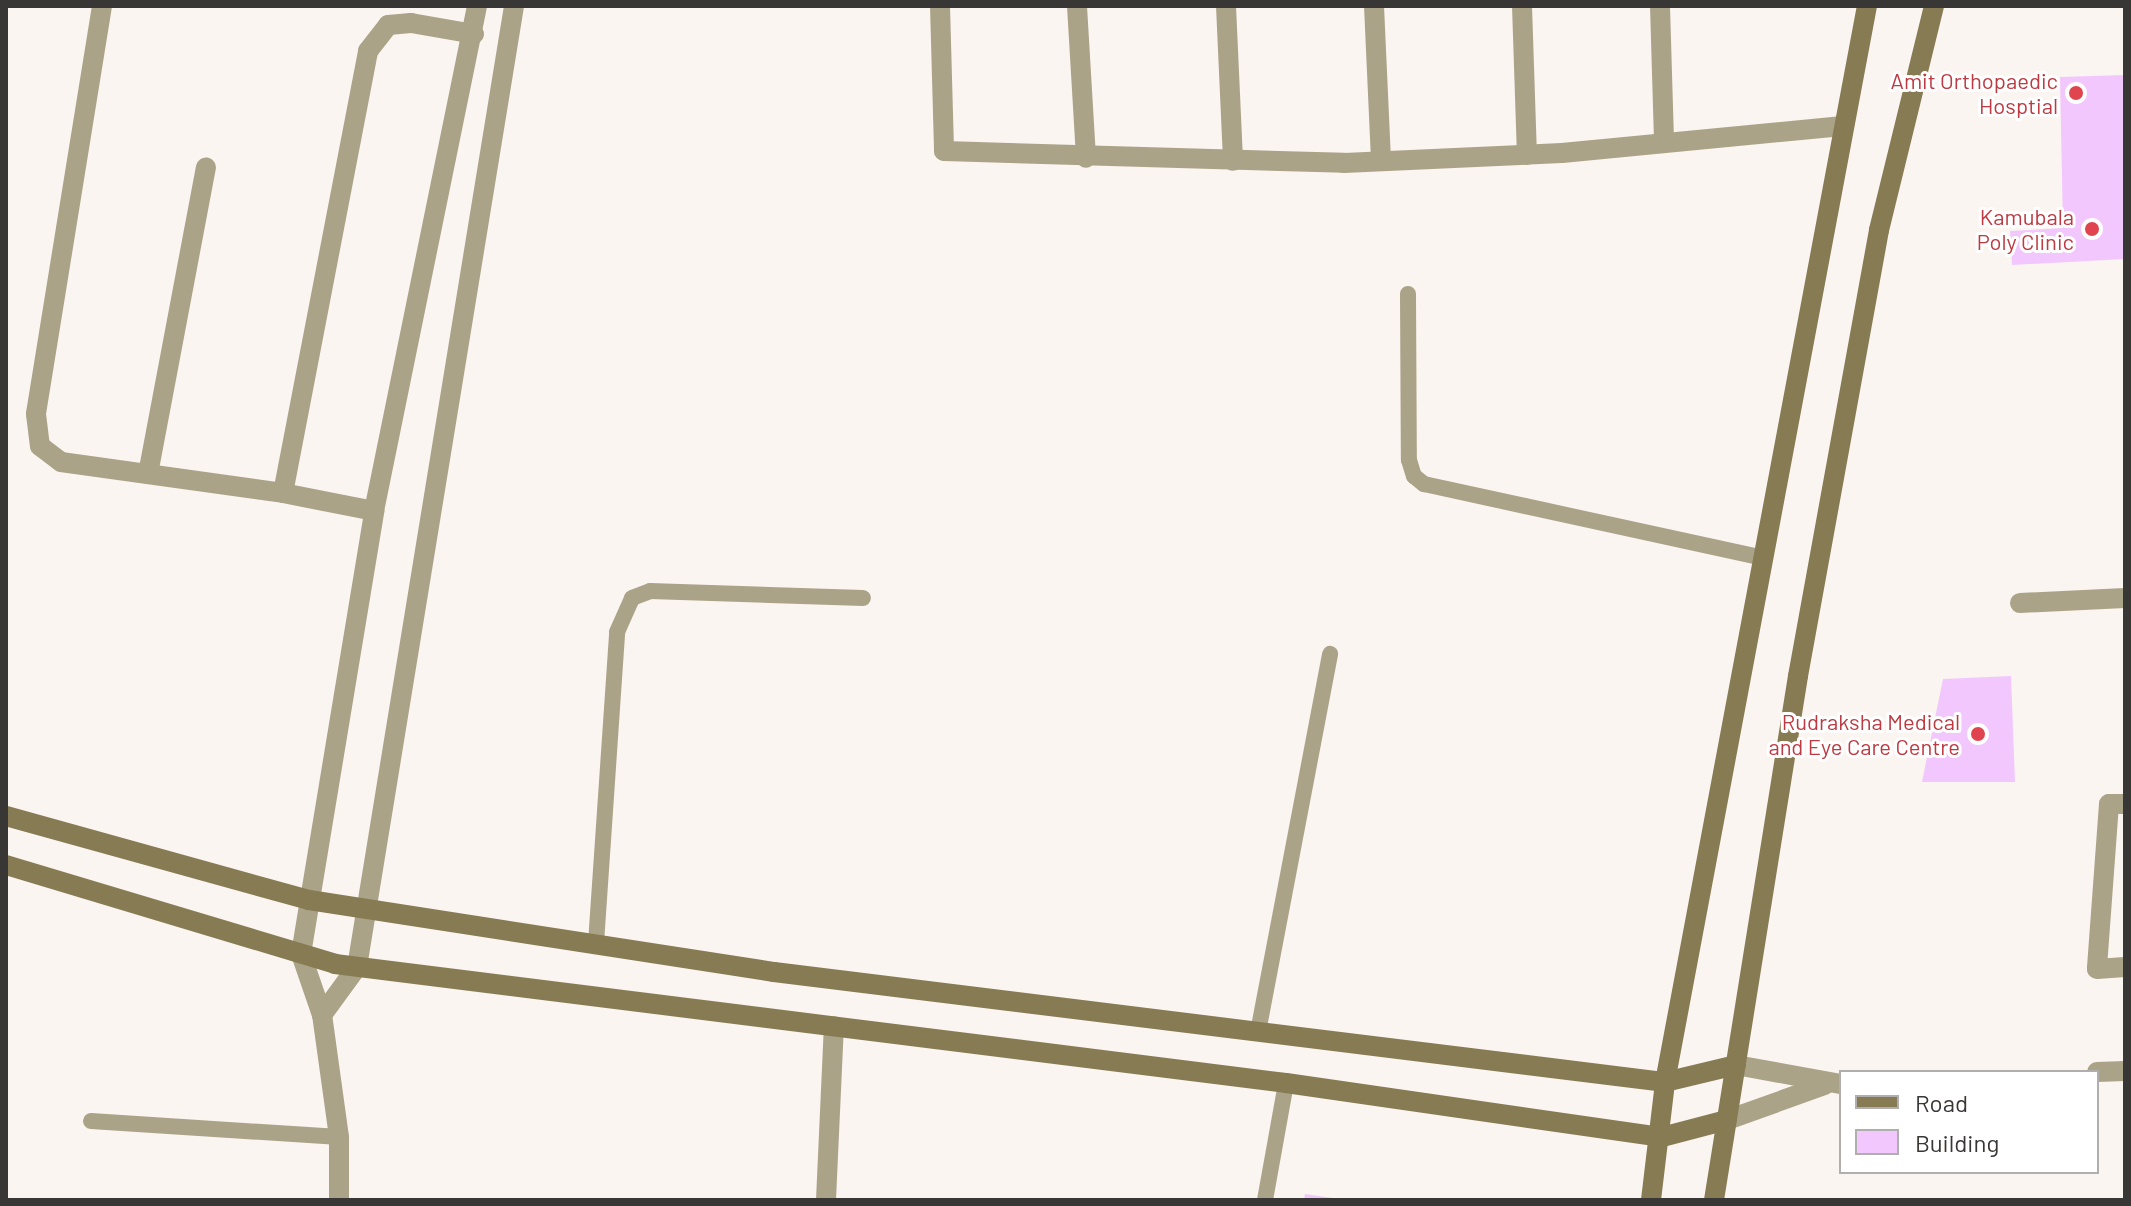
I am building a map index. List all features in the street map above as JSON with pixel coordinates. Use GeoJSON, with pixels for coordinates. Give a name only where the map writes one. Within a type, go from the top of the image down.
{"type":"FeatureCollection","features":[{"type":"Feature","properties":{"kind":"street"},"geometry":{"type":"LineString","coordinates":[[102,6],[37,432],[40,446],[61,462],[283,493],[374,511]]}},
{"type":"Feature","properties":{"kind":"street"},"geometry":{"type":"LineString","coordinates":[[339,1200],[339,1137],[322,1015],[301,954],[374,511],[474,34],[477,6]]}},
{"type":"Feature","properties":{"kind":"street"},"geometry":{"type":"LineString","coordinates":[[322,1015],[357,967],[514,6]]}},
{"type":"Feature","properties":{"kind":"street"},"geometry":{"type":"LineString","coordinates":[[940,6],[944,151],[1086,158],[1381,161],[1527,155],[1843,126]]}},
{"type":"Feature","properties":{"kind":"street"},"geometry":{"type":"LineString","coordinates":[[1077,6],[1086,158]]}},
{"type":"Feature","properties":{"kind":"street"},"geometry":{"type":"LineString","coordinates":[[1226,6],[1233,161]]}},
{"type":"Feature","properties":{"kind":"street"},"geometry":{"type":"LineString","coordinates":[[1374,6],[1381,161]]}},
{"type":"Feature","properties":{"kind":"street"},"geometry":{"type":"LineString","coordinates":[[1522,6],[1527,155]]}},
{"type":"Feature","properties":{"kind":"street"},"geometry":{"type":"LineString","coordinates":[[1660,6],[1664,143]]}},
{"type":"Feature","properties":{"kind":"street"},"geometry":{"type":"LineString","coordinates":[[1651,1200],[1662,1137],[1665,1082],[1867,6]]}},
{"type":"Feature","properties":{"kind":"street"},"geometry":{"type":"LineString","coordinates":[[1714,1200],[1798,676],[1879,230],[1934,6]]}},
{"type":"Feature","properties":{"kind":"street"},"geometry":{"type":"LineString","coordinates":[[283,493],[368,51],[388,25],[411,23],[474,34]]}},
{"type":"Feature","properties":{"kind":"street"},"geometry":{"type":"LineString","coordinates":[[148,474],[206,167]]}},
{"type":"Feature","properties":{"kind":"street"},"geometry":{"type":"LineString","coordinates":[[2020,603],[2125,598]]}},
{"type":"Feature","properties":{"kind":"street"},"geometry":{"type":"LineString","coordinates":[[2125,804],[2109,804],[2097,969],[2125,967]]}},
{"type":"Feature","properties":{"kind":"street"},"geometry":{"type":"LineString","coordinates":[[6,816],[309,900],[774,972],[1665,1082],[1736,1065],[1833,1084]]}},
{"type":"Feature","properties":{"kind":"street"},"geometry":{"type":"LineString","coordinates":[[6,865],[301,954],[357,967],[1286,1083],[1662,1137],[1727,1120],[1833,1084]]}},
{"type":"Feature","properties":{"kind":"street"},"geometry":{"type":"LineString","coordinates":[[826,1200],[834,1026]]}},
{"type":"Feature","properties":{"kind":"street"},"geometry":{"type":"LineString","coordinates":[[2099,1072],[2125,1071]]}},
{"type":"Feature","properties":{"kind":"lane"},"geometry":{"type":"LineString","coordinates":[[1408,294],[1409,460],[1414,476],[1424,484],[1763,558]]}},
{"type":"Feature","properties":{"kind":"lane"},"geometry":{"type":"LineString","coordinates":[[596,943],[617,632],[632,598],[650,591],[863,598]]}},
{"type":"Feature","properties":{"kind":"lane"},"geometry":{"type":"LineString","coordinates":[[1258,1032],[1330,654]]}},
{"type":"Feature","properties":{"kind":"lane"},"geometry":{"type":"LineString","coordinates":[[1265,1200],[1286,1083]]}},
{"type":"Feature","properties":{"kind":"lane"},"geometry":{"type":"LineString","coordinates":[[91,1121],[339,1137]]}},
{"type":"Feature","properties":{"kind":"building"},"geometry":{"type":"Polygon","coordinates":[[[2125,75],[2125,259],[2012,265],[2010,231],[2063,228],[2060,77],[2125,75]]]}},
{"type":"Feature","properties":{"kind":"building"},"geometry":{"type":"Polygon","coordinates":[[[2011,676],[2015,782],[1922,782],[1943,679],[2011,676]]]}},
{"type":"Feature","properties":{"kind":"building"},"geometry":{"type":"Polygon","coordinates":[[[1305,1194],[1333,1198],[1333,1200],[1304,1200],[1305,1194]]]}},
{"type":"Feature","properties":{"kind":"place","name":"Amit Orthopaedic Hosptial"},"geometry":{"type":"Point","coordinates":[2076,93]}},
{"type":"Feature","properties":{"kind":"place","name":"Kamubala Poly Clinic"},"geometry":{"type":"Point","coordinates":[2092,229]}},
{"type":"Feature","properties":{"kind":"place","name":"Rudraksha Medical and Eye Care Centre"},"geometry":{"type":"Point","coordinates":[1978,734]}}]}
